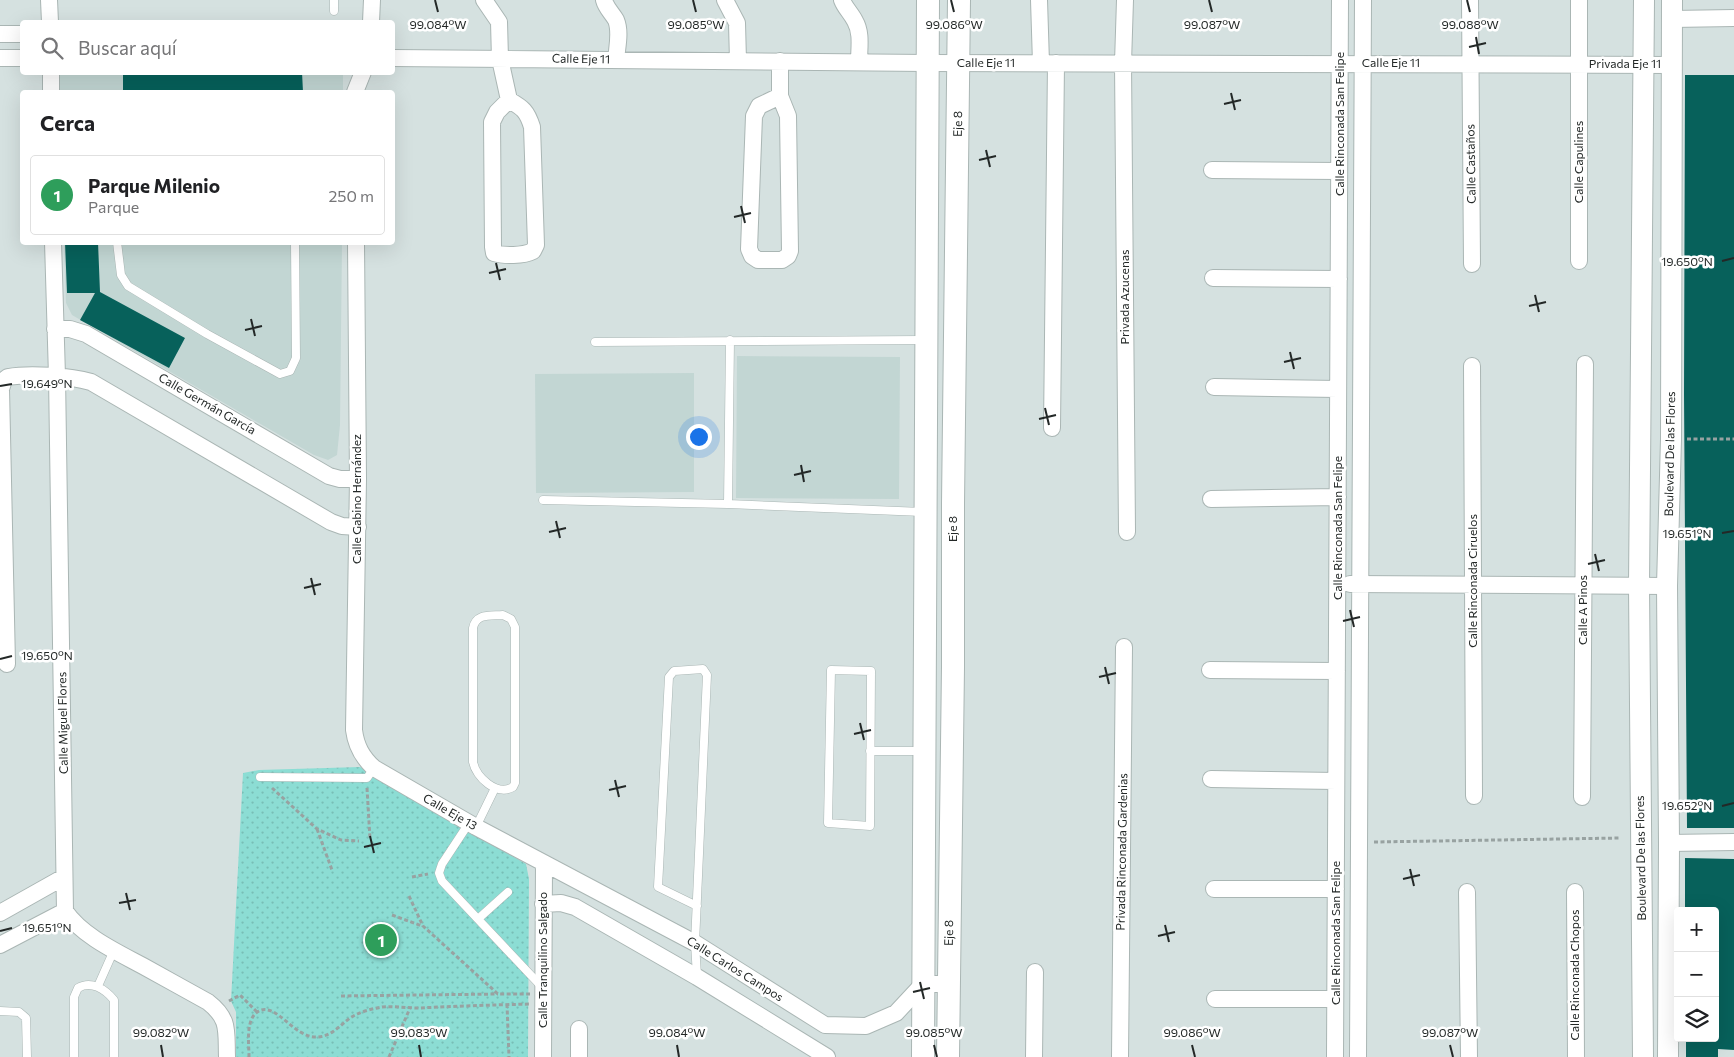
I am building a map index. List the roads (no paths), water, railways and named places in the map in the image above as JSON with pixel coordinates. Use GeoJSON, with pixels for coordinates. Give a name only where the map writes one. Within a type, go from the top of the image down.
{"type":"FeatureCollection","features":[{"type":"Feature","properties":{"kind":"main road"},"geometry":{"type":"LineString","coordinates":[[923,1057],[928,0]]}},
{"type":"Feature","properties":{"kind":"main road","name":"Eje 8"},"geometry":{"type":"LineString","coordinates":[[948,1057],[953,667],[952,503],[959,0]]}},
{"type":"Feature","properties":{"kind":"street"},"geometry":{"type":"LineString","coordinates":[[49,0],[50,20]]}},
{"type":"Feature","properties":{"kind":"street"},"geometry":{"type":"LineString","coordinates":[[372,0],[372,20]]}},
{"type":"Feature","properties":{"kind":"street"},"geometry":{"type":"LineString","coordinates":[[484,0],[499,22],[500,59],[509,100],[522,107],[529,117],[532,126],[536,245],[534,251],[529,253],[500,255],[494,252],[493,247],[492,122],[509,100]]}},
{"type":"Feature","properties":{"kind":"street"},"geometry":{"type":"LineString","coordinates":[[604,0],[606,8],[615,18],[618,27],[616,60]]}},
{"type":"Feature","properties":{"kind":"street"},"geometry":{"type":"LineString","coordinates":[[725,0],[737,23],[738,61]]}},
{"type":"Feature","properties":{"kind":"street"},"geometry":{"type":"LineString","coordinates":[[842,0],[859,31],[859,62]]}},
{"type":"Feature","properties":{"kind":"street"},"geometry":{"type":"LineString","coordinates":[[1039,0],[1048,63],[1052,428]]}},
{"type":"Feature","properties":{"kind":"street","name":"Privada Azucenas"},"geometry":{"type":"LineString","coordinates":[[1125,0],[1123,63],[1127,532]]}},
{"type":"Feature","properties":{"kind":"street","name":"Calle Rinconada San Felipe"},"geometry":{"type":"LineString","coordinates":[[1335,1057],[1340,0]]}},
{"type":"Feature","properties":{"kind":"street","name":"Calle Rinconada San Felipe"},"geometry":{"type":"LineString","coordinates":[[1358,1057],[1363,0]]}},
{"type":"Feature","properties":{"kind":"street","name":"Calle Castaños"},"geometry":{"type":"LineString","coordinates":[[1470,0],[1472,264]]}},
{"type":"Feature","properties":{"kind":"street","name":"Calle Capulines"},"geometry":{"type":"LineString","coordinates":[[1578,261],[1579,0]]}},
{"type":"Feature","properties":{"kind":"street","name":"Boulevard De las Flores"},"geometry":{"type":"LineString","coordinates":[[1643,1057],[1639,586],[1644,0]]}},
{"type":"Feature","properties":{"kind":"street"},"geometry":{"type":"LineString","coordinates":[[1672,10],[1734,18]]}},
{"type":"Feature","properties":{"kind":"street","name":"Boulevard De las Flores"},"geometry":{"type":"LineString","coordinates":[[1668,1057],[1667,586],[1671,439],[1672,10]]}},
{"type":"Feature","properties":{"kind":"street"},"geometry":{"type":"LineString","coordinates":[[0,34],[20,34]]}},
{"type":"Feature","properties":{"kind":"street"},"geometry":{"type":"LineString","coordinates":[[0,58],[20,58]]}},
{"type":"Feature","properties":{"kind":"street","name":"Calle Eje 11"},"geometry":{"type":"LineString","coordinates":[[395,58],[927,63],[1579,64]]}},
{"type":"Feature","properties":{"kind":"street"},"geometry":{"type":"LineString","coordinates":[[780,61],[780,96],[788,116],[790,251],[788,256],[782,260],[758,260],[752,256],[749,249],[754,116],[759,106],[780,96]]}},
{"type":"Feature","properties":{"kind":"street","name":"Privada Eje 11"},"geometry":{"type":"LineString","coordinates":[[1579,64],[1672,65]]}},
{"type":"Feature","properties":{"kind":"street"},"geometry":{"type":"LineString","coordinates":[[51,75],[51,90]]}},
{"type":"Feature","properties":{"kind":"street"},"geometry":{"type":"LineString","coordinates":[[356,90],[362,75]]}},
{"type":"Feature","properties":{"kind":"street"},"geometry":{"type":"LineString","coordinates":[[1212,170],[1339,171]]}},
{"type":"Feature","properties":{"kind":"street","name":"Calle Miguel Flores"},"geometry":{"type":"LineString","coordinates":[[54,245],[66,911]]}},
{"type":"Feature","properties":{"kind":"street","name":"Calle Gabino Hernández"},"geometry":{"type":"LineString","coordinates":[[356,245],[358,527],[354,730],[361,754]]}},
{"type":"Feature","properties":{"kind":"street"},"geometry":{"type":"LineString","coordinates":[[1213,278],[1339,279]]}},
{"type":"Feature","properties":{"kind":"street","name":"Calle Germán García"},"geometry":{"type":"LineString","coordinates":[[55,329],[70,329],[86,334],[329,476],[340,479],[358,479]]}},
{"type":"Feature","properties":{"kind":"street","name":"Calle A Pinos"},"geometry":{"type":"LineString","coordinates":[[1582,797],[1585,364]]}},
{"type":"Feature","properties":{"kind":"street","name":"Calle Rinconada Ciruelos"},"geometry":{"type":"LineString","coordinates":[[1472,366],[1474,796]]}},
{"type":"Feature","properties":{"kind":"street"},"geometry":{"type":"LineString","coordinates":[[7,664],[1,389],[4,380],[8,377],[57,376],[91,382],[331,522],[342,526],[358,527]]}},
{"type":"Feature","properties":{"kind":"street"},"geometry":{"type":"LineString","coordinates":[[1214,387],[1338,389]]}},
{"type":"Feature","properties":{"kind":"street"},"geometry":{"type":"LineString","coordinates":[[1211,499],[1338,497]]}},
{"type":"Feature","properties":{"kind":"street"},"geometry":{"type":"LineString","coordinates":[[1337,584],[1667,586]]}},
{"type":"Feature","properties":{"kind":"street","name":"Privada Rinconada Gardenias"},"geometry":{"type":"LineString","coordinates":[[1120,1057],[1124,647]]}},
{"type":"Feature","properties":{"kind":"street"},"geometry":{"type":"LineString","coordinates":[[1210,670],[1337,671]]}},
{"type":"Feature","properties":{"kind":"street","name":"Calle Eje 13"},"geometry":{"type":"LineString","coordinates":[[361,754],[370,773],[473,825],[544,864]]}},
{"type":"Feature","properties":{"kind":"street"},"geometry":{"type":"LineString","coordinates":[[1210,779],[1336,781]]}},
{"type":"Feature","properties":{"kind":"street"},"geometry":{"type":"LineString","coordinates":[[1669,843],[1734,842]]}},
{"type":"Feature","properties":{"kind":"street","name":"Calle Carlos Campos"},"geometry":{"type":"LineString","coordinates":[[544,864],[695,943],[825,1025],[866,1026],[896,1013],[922,984]]}},
{"type":"Feature","properties":{"kind":"street","name":"Calle Tranquilino Salgado"},"geometry":{"type":"LineString","coordinates":[[543,1057],[542,904],[544,864]]}},
{"type":"Feature","properties":{"kind":"street"},"geometry":{"type":"LineString","coordinates":[[0,913],[64,877]]}},
{"type":"Feature","properties":{"kind":"street"},"geometry":{"type":"LineString","coordinates":[[1214,889],[1336,889]]}},
{"type":"Feature","properties":{"kind":"street"},"geometry":{"type":"LineString","coordinates":[[1467,892],[1469,1057]]}},
{"type":"Feature","properties":{"kind":"street","name":"Calle Rinconada Chopos"},"geometry":{"type":"LineString","coordinates":[[1574,892],[1576,1057]]}},
{"type":"Feature","properties":{"kind":"street"},"geometry":{"type":"LineString","coordinates":[[542,904],[561,904],[575,907],[697,977],[827,1057]]}},
{"type":"Feature","properties":{"kind":"street"},"geometry":{"type":"LineString","coordinates":[[0,945],[66,911],[73,922],[114,950],[216,1008],[223,1016],[225,1023],[226,1057]]}},
{"type":"Feature","properties":{"kind":"street"},"geometry":{"type":"LineString","coordinates":[[1034,1057],[1035,972]]}},
{"type":"Feature","properties":{"kind":"street"},"geometry":{"type":"LineString","coordinates":[[922,984],[948,984]]}},
{"type":"Feature","properties":{"kind":"street"},"geometry":{"type":"LineString","coordinates":[[1215,999],[1335,999]]}},
{"type":"Feature","properties":{"kind":"street"},"geometry":{"type":"LineString","coordinates":[[579,1030],[579,1057]]}},
{"type":"Feature","properties":{"kind":"lane"},"geometry":{"type":"LineString","coordinates":[[334,0],[334,12]]}},
{"type":"Feature","properties":{"kind":"lane"},"geometry":{"type":"LineString","coordinates":[[117,245],[121,275],[128,286],[207,334],[280,374],[290,371],[296,358],[295,245]]}},
{"type":"Feature","properties":{"kind":"lane"},"geometry":{"type":"LineString","coordinates":[[728,504],[730,340]]}},
{"type":"Feature","properties":{"kind":"lane"},"geometry":{"type":"LineString","coordinates":[[596,342],[926,340]]}},
{"type":"Feature","properties":{"kind":"lane"},"geometry":{"type":"LineString","coordinates":[[543,500],[728,504],[925,512]]}},
{"type":"Feature","properties":{"kind":"lane"},"geometry":{"type":"LineString","coordinates":[[502,615],[511,619],[515,627],[515,783],[513,788],[508,790],[495,788],[488,784],[473,764],[473,628],[476,619],[480,617],[502,615]]}},
{"type":"Feature","properties":{"kind":"lane"},"geometry":{"type":"LineString","coordinates":[[697,906],[658,887],[669,676],[674,671],[704,669],[707,675],[697,906],[695,943],[697,977]]}},
{"type":"Feature","properties":{"kind":"lane"},"geometry":{"type":"LineString","coordinates":[[831,670],[870,671],[870,751],[870,826],[828,823],[831,670]]}},
{"type":"Feature","properties":{"kind":"lane"},"geometry":{"type":"LineString","coordinates":[[870,751],[924,751]]}},
{"type":"Feature","properties":{"kind":"lane"},"geometry":{"type":"LineString","coordinates":[[260,777],[370,773]]}},
{"type":"Feature","properties":{"kind":"lane"},"geometry":{"type":"LineString","coordinates":[[495,788],[473,825],[442,864],[439,873],[442,881],[478,919],[543,995]]}},
{"type":"Feature","properties":{"kind":"lane"},"geometry":{"type":"LineString","coordinates":[[478,919],[508,892]]}},
{"type":"Feature","properties":{"kind":"lane"},"geometry":{"type":"LineString","coordinates":[[98,986],[114,950]]}},
{"type":"Feature","properties":{"kind":"lane"},"geometry":{"type":"LineString","coordinates":[[74,1057],[75,992],[83,985],[98,986],[112,997],[114,1002],[114,1057]]}},
{"type":"Feature","properties":{"kind":"lane"},"geometry":{"type":"LineString","coordinates":[[0,1012],[19,1012],[26,1018],[27,1057]]}},
{"type":"Feature","properties":{"kind":"place","name":"Parque Milenio"},"geometry":{"type":"Point","coordinates":[381,940]}}]}
